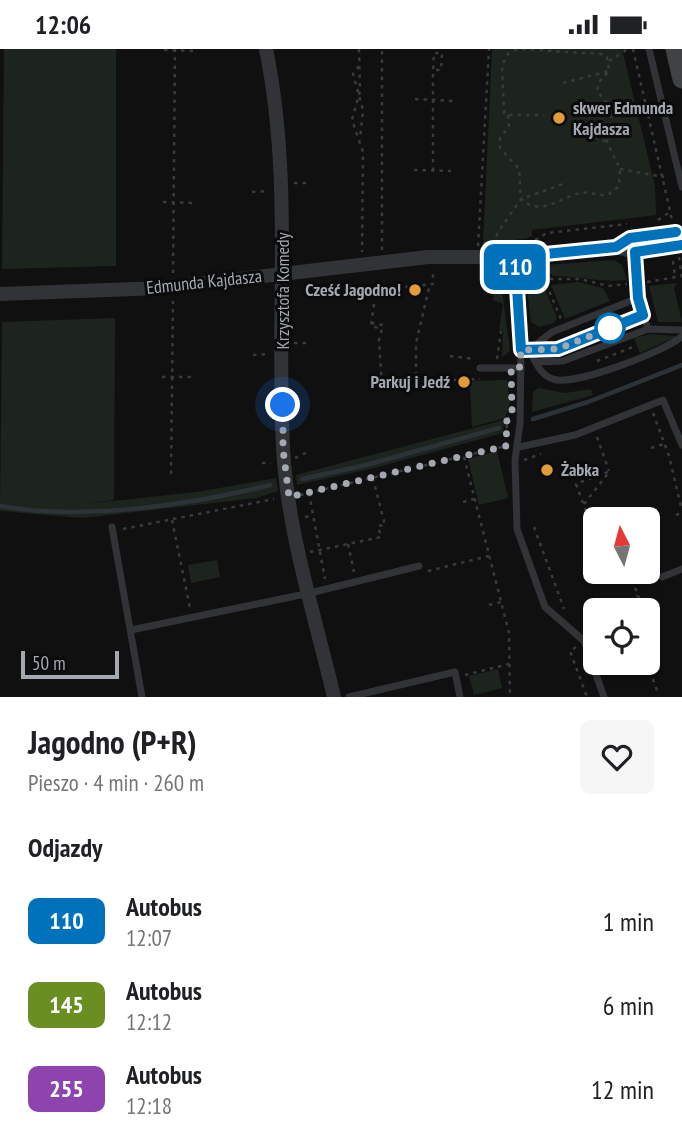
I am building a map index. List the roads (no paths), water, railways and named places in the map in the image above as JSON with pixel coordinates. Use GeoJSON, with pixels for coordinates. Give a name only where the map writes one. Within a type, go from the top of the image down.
{"type":"FeatureCollection","features":[{"type":"Feature","properties":{"kind":"main road"},"geometry":{"type":"LineString","coordinates":[[675,49],[682,79]]}},
{"type":"Feature","properties":{"kind":"street","name":"Krzysztofa Komedy"},"geometry":{"type":"LineString","coordinates":[[266,49],[280,146],[283,449],[286,497],[334,697]]}},
{"type":"Feature","properties":{"kind":"street","name":"Edmunda Kajdasza"},"geometry":{"type":"LineString","coordinates":[[616,247],[630,238],[676,232],[682,234]]}},
{"type":"Feature","properties":{"kind":"street","name":"Edmunda Kajdasza"},"geometry":{"type":"LineString","coordinates":[[0,294],[173,287],[428,257],[515,257],[616,247],[635,252],[677,251]]}},
{"type":"Feature","properties":{"kind":"lane"},"geometry":{"type":"LineString","coordinates":[[649,49],[682,187]]}},
{"type":"Feature","properties":{"kind":"lane"},"geometry":{"type":"LineString","coordinates":[[635,252],[638,298],[648,329]]}},
{"type":"Feature","properties":{"kind":"lane"},"geometry":{"type":"LineString","coordinates":[[515,257],[525,350],[520,367],[517,529],[545,607],[584,641],[604,697]]}},
{"type":"Feature","properties":{"kind":"lane"},"geometry":{"type":"LineString","coordinates":[[525,350],[552,332],[638,298]]}},
{"type":"Feature","properties":{"kind":"lane"},"geometry":{"type":"LineString","coordinates":[[525,350],[558,349],[643,315]]}},
{"type":"Feature","properties":{"kind":"lane"},"geometry":{"type":"LineString","coordinates":[[536,362],[563,361],[648,329],[682,330]]}},
{"type":"Feature","properties":{"kind":"lane"},"geometry":{"type":"LineString","coordinates":[[525,350],[550,379],[578,380],[662,348],[682,336]]}},
{"type":"Feature","properties":{"kind":"lane"},"geometry":{"type":"LineString","coordinates":[[480,369],[520,367]]}},
{"type":"Feature","properties":{"kind":"lane"},"geometry":{"type":"LineString","coordinates":[[519,447],[575,435],[663,400],[682,445]]}},
{"type":"Feature","properties":{"kind":"lane"},"geometry":{"type":"LineString","coordinates":[[112,529],[142,697]]}},
{"type":"Feature","properties":{"kind":"lane"},"geometry":{"type":"LineString","coordinates":[[131,630],[310,593],[419,566]]}},
{"type":"Feature","properties":{"kind":"lane"},"geometry":{"type":"LineString","coordinates":[[662,577],[682,569]]}},
{"type":"Feature","properties":{"kind":"lane"},"geometry":{"type":"LineString","coordinates":[[349,697],[455,673],[460,697]]}},
{"type":"Feature","properties":{"kind":"waterway"},"geometry":{"type":"LineString","coordinates":[[533,419],[588,402],[682,365]]}},
{"type":"Feature","properties":{"kind":"waterway"},"geometry":{"type":"LineString","coordinates":[[302,479],[366,465],[499,428]]}},
{"type":"Feature","properties":{"kind":"waterway"},"geometry":{"type":"LineString","coordinates":[[0,506],[66,512],[136,509],[206,499],[270,485]]}},
{"type":"Feature","properties":{"kind":"place","name":"skwer Edmunda Kajdasza"},"geometry":{"type":"Point","coordinates":[559,118]}},
{"type":"Feature","properties":{"kind":"place","name":"Cześć Jagodno!"},"geometry":{"type":"Point","coordinates":[415,290]}},
{"type":"Feature","properties":{"kind":"place","name":"Parkuj i Jedź"},"geometry":{"type":"Point","coordinates":[464,382]}},
{"type":"Feature","properties":{"kind":"place","name":"Żabka"},"geometry":{"type":"Point","coordinates":[547,470]}}]}
